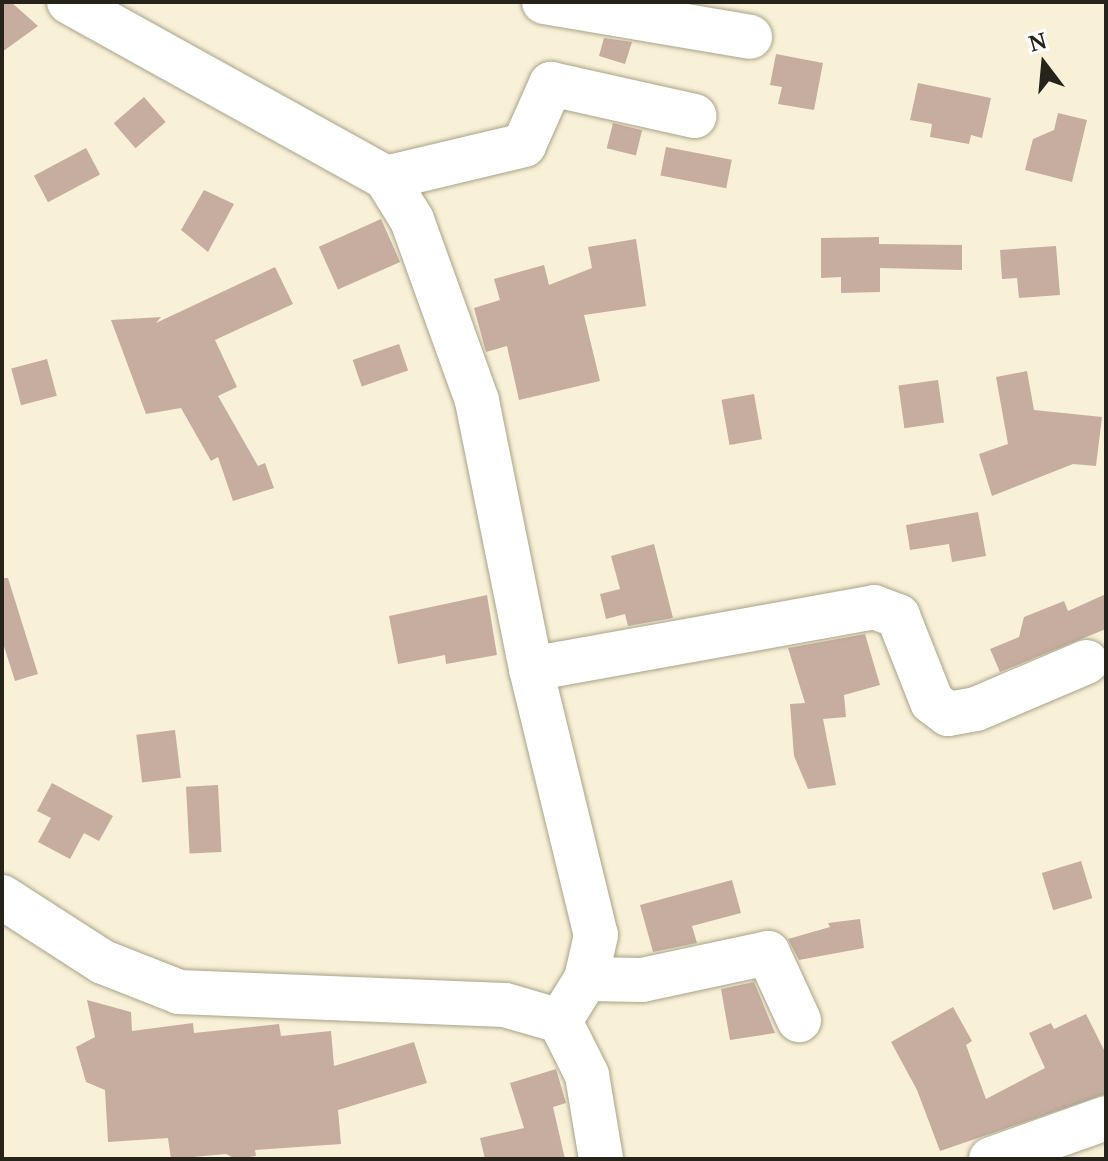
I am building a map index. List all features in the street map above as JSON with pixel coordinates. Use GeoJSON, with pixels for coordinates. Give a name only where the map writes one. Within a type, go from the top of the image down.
{"type":"FeatureCollection","features":[{"type":"Feature","properties":{"kind":"street"},"geometry":{"type":"LineString","coordinates":[[69,2],[130,14],[386,178],[412,220],[477,401],[531,669],[596,935],[586,979],[560,1021]]}},
{"type":"Feature","properties":{"kind":"street"},"geometry":{"type":"LineString","coordinates":[[544,2],[750,37]]}},
{"type":"Feature","properties":{"kind":"street"},"geometry":{"type":"LineString","coordinates":[[386,178],[524,145],[551,84],[694,116]]}},
{"type":"Feature","properties":{"kind":"street"},"geometry":{"type":"LineString","coordinates":[[531,669],[874,607],[898,616],[932,702],[948,714],[976,709],[1086,662]]}},
{"type":"Feature","properties":{"kind":"street"},"geometry":{"type":"LineString","coordinates":[[2,897],[103,962],[179,992],[505,1005],[560,1021],[587,1075],[601,1159]]}},
{"type":"Feature","properties":{"kind":"street"},"geometry":{"type":"LineString","coordinates":[[586,979],[642,980],[768,953],[799,1020]]}},
{"type":"Feature","properties":{"kind":"street"},"geometry":{"type":"LineString","coordinates":[[991,1159],[1106,1118]]}},
{"type":"Feature","properties":{"kind":"building"},"geometry":{"type":"Polygon","coordinates":[[[2,2],[11,2],[38,26],[2,52],[2,2]]]}},
{"type":"Feature","properties":{"kind":"building"},"geometry":{"type":"Polygon","coordinates":[[[604,38],[632,42],[625,64],[599,56],[604,38]]]}},
{"type":"Feature","properties":{"kind":"building"},"geometry":{"type":"Polygon","coordinates":[[[776,54],[823,63],[814,110],[778,104],[782,87],[770,85],[776,54]]]}},
{"type":"Feature","properties":{"kind":"building"},"geometry":{"type":"Polygon","coordinates":[[[918,83],[991,98],[982,138],[971,135],[969,144],[930,137],[932,124],[910,120],[918,83]]]}},
{"type":"Feature","properties":{"kind":"building"},"geometry":{"type":"Polygon","coordinates":[[[144,97],[166,122],[135,148],[114,123],[144,97]]]}},
{"type":"Feature","properties":{"kind":"building"},"geometry":{"type":"Polygon","coordinates":[[[1058,113],[1087,120],[1072,182],[1025,170],[1033,139],[1054,130],[1058,113]]]}},
{"type":"Feature","properties":{"kind":"building"},"geometry":{"type":"Polygon","coordinates":[[[613,123],[642,130],[636,155],[607,148],[613,123]]]}},
{"type":"Feature","properties":{"kind":"building"},"geometry":{"type":"Polygon","coordinates":[[[666,147],[732,160],[726,188],[660,175],[666,147]]]}},
{"type":"Feature","properties":{"kind":"building"},"geometry":{"type":"Polygon","coordinates":[[[86,148],[100,174],[48,202],[34,176],[86,148]]]}},
{"type":"Feature","properties":{"kind":"building"},"geometry":{"type":"Polygon","coordinates":[[[204,190],[234,204],[208,252],[181,230],[204,190]]]}},
{"type":"Feature","properties":{"kind":"building"},"geometry":{"type":"Polygon","coordinates":[[[381,219],[400,262],[338,290],[319,247],[381,219]]]}},
{"type":"Feature","properties":{"kind":"building"},"geometry":{"type":"Polygon","coordinates":[[[879,237],[879,244],[962,245],[962,270],[880,268],[880,292],[841,293],[841,277],[821,278],[821,238],[879,237]]]}},
{"type":"Feature","properties":{"kind":"building"},"geometry":{"type":"Polygon","coordinates":[[[636,239],[646,306],[584,315],[600,381],[519,400],[507,346],[486,352],[474,308],[500,300],[494,279],[544,265],[549,285],[592,268],[588,247],[636,239]]]}},
{"type":"Feature","properties":{"kind":"building"},"geometry":{"type":"Polygon","coordinates":[[[1056,246],[1060,295],[1019,298],[1017,278],[1002,279],[1000,250],[1056,246]]]}},
{"type":"Feature","properties":{"kind":"building"},"geometry":{"type":"Polygon","coordinates":[[[275,267],[293,304],[215,340],[237,387],[218,396],[258,466],[265,463],[274,488],[233,501],[218,457],[211,461],[181,408],[146,414],[111,320],[161,317],[156,323],[275,267]]]}},
{"type":"Feature","properties":{"kind":"building"},"geometry":{"type":"Polygon","coordinates":[[[399,344],[408,370],[362,386],[353,360],[399,344]]]}},
{"type":"Feature","properties":{"kind":"building"},"geometry":{"type":"Polygon","coordinates":[[[47,359],[57,396],[21,405],[11,369],[47,359]]]}},
{"type":"Feature","properties":{"kind":"building"},"geometry":{"type":"Polygon","coordinates":[[[1027,371],[1034,410],[1102,417],[1096,466],[1073,464],[992,496],[979,454],[1008,444],[996,377],[1027,371]]]}},
{"type":"Feature","properties":{"kind":"building"},"geometry":{"type":"Polygon","coordinates":[[[938,380],[944,423],[904,428],[898,386],[938,380]]]}},
{"type":"Feature","properties":{"kind":"building"},"geometry":{"type":"Polygon","coordinates":[[[754,394],[762,439],[729,445],[722,400],[754,394]]]}},
{"type":"Feature","properties":{"kind":"building"},"geometry":{"type":"Polygon","coordinates":[[[978,512],[986,556],[952,562],[949,544],[910,550],[906,525],[978,512]]]}},
{"type":"Feature","properties":{"kind":"building"},"geometry":{"type":"Polygon","coordinates":[[[654,544],[673,618],[628,626],[625,614],[606,619],[600,594],[620,589],[611,556],[654,544]]]}},
{"type":"Feature","properties":{"kind":"building"},"geometry":{"type":"Polygon","coordinates":[[[2,578],[8,578],[38,674],[15,681],[2,640],[2,578]]]}},
{"type":"Feature","properties":{"kind":"building"},"geometry":{"type":"Polygon","coordinates":[[[1106,594],[1106,629],[1000,672],[990,649],[1019,637],[1024,617],[1064,601],[1068,611],[1106,594]]]}},
{"type":"Feature","properties":{"kind":"building"},"geometry":{"type":"Polygon","coordinates":[[[487,595],[497,655],[446,664],[445,655],[398,664],[389,616],[487,595]]]}},
{"type":"Feature","properties":{"kind":"building"},"geometry":{"type":"Polygon","coordinates":[[[865,634],[880,685],[844,695],[846,717],[823,719],[836,785],[808,789],[794,756],[790,704],[805,703],[788,648],[865,634]]]}},
{"type":"Feature","properties":{"kind":"building"},"geometry":{"type":"Polygon","coordinates":[[[175,730],[181,778],[142,782],[136,735],[175,730]]]}},
{"type":"Feature","properties":{"kind":"building"},"geometry":{"type":"Polygon","coordinates":[[[52,783],[113,816],[99,841],[84,833],[70,859],[38,842],[51,818],[37,811],[52,783]]]}},
{"type":"Feature","properties":{"kind":"building"},"geometry":{"type":"Polygon","coordinates":[[[218,785],[222,852],[190,854],[186,787],[218,785]]]}},
{"type":"Feature","properties":{"kind":"building"},"geometry":{"type":"Polygon","coordinates":[[[1081,861],[1092,898],[1053,910],[1042,873],[1081,861]]]}},
{"type":"Feature","properties":{"kind":"building"},"geometry":{"type":"Polygon","coordinates":[[[732,880],[741,913],[692,926],[697,943],[653,952],[640,905],[732,880]]]}},
{"type":"Feature","properties":{"kind":"building"},"geometry":{"type":"Polygon","coordinates":[[[860,919],[864,948],[799,960],[788,939],[830,927],[828,923],[860,919]]]}},
{"type":"Feature","properties":{"kind":"building"},"geometry":{"type":"Polygon","coordinates":[[[754,982],[775,1033],[730,1040],[721,989],[754,982]]]}},
{"type":"Feature","properties":{"kind":"building"},"geometry":{"type":"Polygon","coordinates":[[[87,1000],[131,1012],[132,1031],[193,1023],[194,1033],[279,1024],[281,1036],[331,1031],[334,1066],[414,1042],[427,1083],[338,1110],[341,1144],[255,1150],[256,1156],[236,1159],[226,1154],[171,1159],[168,1138],[108,1142],[105,1090],[86,1082],[76,1047],[95,1037],[87,1000]]]}},
{"type":"Feature","properties":{"kind":"building"},"geometry":{"type":"Polygon","coordinates":[[[953,1007],[972,1041],[966,1045],[986,1099],[1045,1068],[1029,1033],[1051,1023],[1054,1029],[1086,1014],[1106,1054],[1106,1094],[940,1151],[917,1090],[891,1042],[953,1007]]]}},
{"type":"Feature","properties":{"kind":"building"},"geometry":{"type":"Polygon","coordinates":[[[556,1069],[566,1103],[553,1107],[565,1159],[485,1159],[480,1138],[524,1128],[510,1083],[556,1069]]]}}]}
